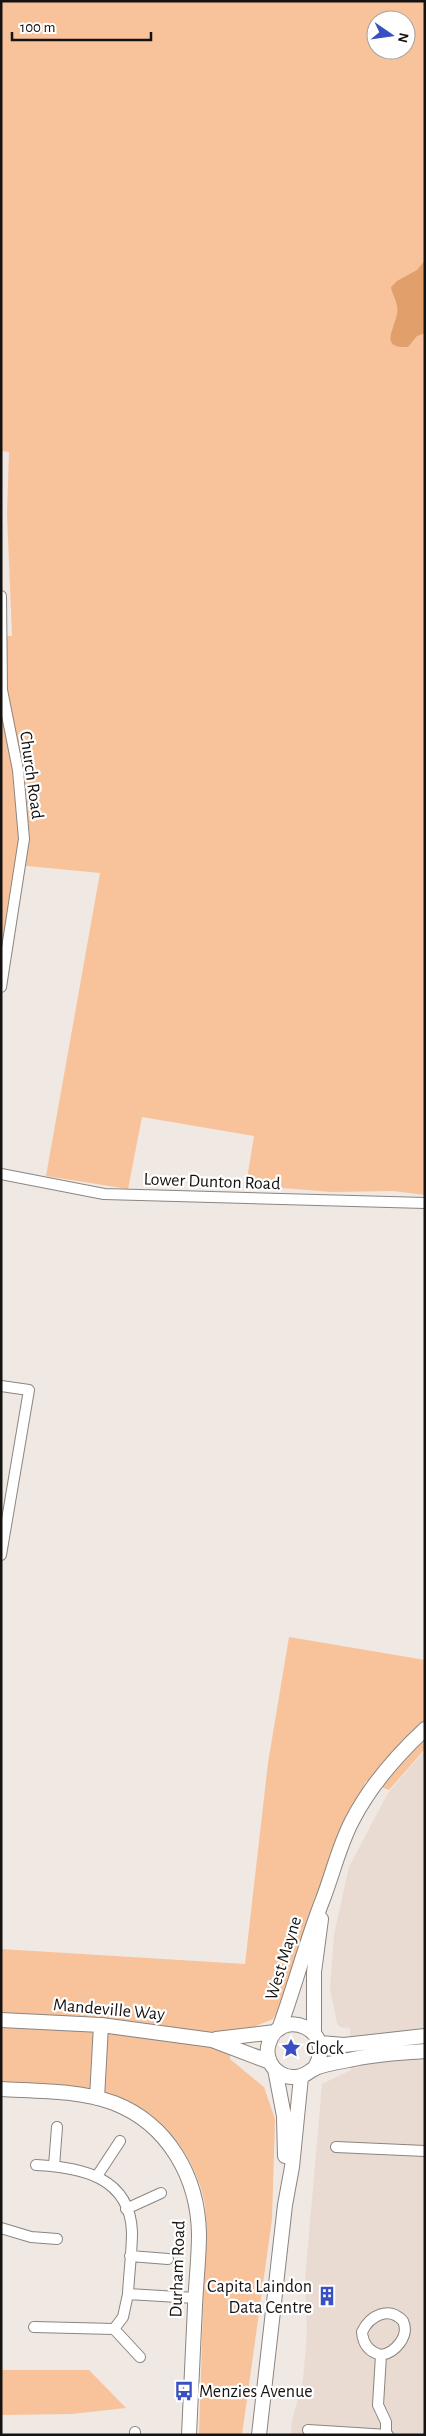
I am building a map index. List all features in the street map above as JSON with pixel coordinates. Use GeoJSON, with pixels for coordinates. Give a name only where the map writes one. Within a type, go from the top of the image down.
{"type":"FeatureCollection","features":[{"type":"Feature","properties":{"kind":"main road","name":"West Mayne"},"geometry":{"type":"LineString","coordinates":[[277,2031],[293,1993],[314,1917],[323,1899],[332,1870],[353,1820],[375,1783],[406,1746],[425,1729]]}},
{"type":"Feature","properties":{"kind":"main road","name":"West Mayne"},"geometry":{"type":"LineString","coordinates":[[317,2038],[314,1972],[323,1899]]}},
{"type":"Feature","properties":{"kind":"main road","name":"Mandeville Way"},"geometry":{"type":"LineString","coordinates":[[1,2020],[101,2025],[212,2040],[272,2065]]}},
{"type":"Feature","properties":{"kind":"main road"},"geometry":{"type":"LineString","coordinates":[[284,2205],[284,2116],[268,2046],[277,2031],[294,2024],[301,2025],[317,2038],[344,2045],[425,2036]]}},
{"type":"Feature","properties":{"kind":"main road"},"geometry":{"type":"LineString","coordinates":[[97,2098],[101,2025]]}},
{"type":"Feature","properties":{"kind":"main road","name":"Mandeville Way"},"geometry":{"type":"LineString","coordinates":[[212,2040],[277,2031]]}},
{"type":"Feature","properties":{"kind":"main road"},"geometry":{"type":"LineString","coordinates":[[272,2065],[287,2076],[301,2077],[314,2068],[319,2061],[317,2038]]}},
{"type":"Feature","properties":{"kind":"main road"},"geometry":{"type":"LineString","coordinates":[[314,2068],[350,2059],[425,2051]]}},
{"type":"Feature","properties":{"kind":"main road"},"geometry":{"type":"LineString","coordinates":[[259,2435],[284,2205],[292,2167],[301,2077]]}},
{"type":"Feature","properties":{"kind":"main road","name":"Durham Road"},"geometry":{"type":"LineString","coordinates":[[1,2089],[72,2094],[97,2098],[114,2104],[141,2118],[169,2144],[183,2164],[194,2193],[199,2233],[189,2435]]}},
{"type":"Feature","properties":{"kind":"street","name":"Church Road"},"geometry":{"type":"LineString","coordinates":[[1,596],[2,690],[18,770],[24,839],[1,987]]}},
{"type":"Feature","properties":{"kind":"street","name":"Lower Dunton Road"},"geometry":{"type":"LineString","coordinates":[[1,1174],[104,1194],[425,1202]]}},
{"type":"Feature","properties":{"kind":"street"},"geometry":{"type":"LineString","coordinates":[[1,1386],[29,1390],[1,1555]]}},
{"type":"Feature","properties":{"kind":"street"},"geometry":{"type":"LineString","coordinates":[[54,2166],[57,2127]]}},
{"type":"Feature","properties":{"kind":"street"},"geometry":{"type":"LineString","coordinates":[[97,2176],[120,2141]]}},
{"type":"Feature","properties":{"kind":"street"},"geometry":{"type":"LineString","coordinates":[[336,2147],[425,2151]]}},
{"type":"Feature","properties":{"kind":"street"},"geometry":{"type":"LineString","coordinates":[[36,2165],[54,2166],[97,2176],[114,2187],[126,2209],[132,2233],[128,2294],[123,2317],[114,2329]]}},
{"type":"Feature","properties":{"kind":"street"},"geometry":{"type":"LineString","coordinates":[[126,2209],[161,2193]]}},
{"type":"Feature","properties":{"kind":"street"},"geometry":{"type":"LineString","coordinates":[[1,2228],[31,2237],[57,2239]]}},
{"type":"Feature","properties":{"kind":"street"},"geometry":{"type":"LineString","coordinates":[[130,2256],[168,2258]]}},
{"type":"Feature","properties":{"kind":"street"},"geometry":{"type":"LineString","coordinates":[[128,2294],[195,2298]]}},
{"type":"Feature","properties":{"kind":"street"},"geometry":{"type":"LineString","coordinates":[[384,2312],[392,2312],[403,2321],[405,2332],[400,2342],[390,2351],[380,2355],[369,2349],[364,2341],[362,2332],[376,2316],[384,2312]]}},
{"type":"Feature","properties":{"kind":"street"},"geometry":{"type":"LineString","coordinates":[[34,2326],[114,2329],[140,2357]]}},
{"type":"Feature","properties":{"kind":"street"},"geometry":{"type":"LineString","coordinates":[[308,2430],[321,2433],[387,2435],[386,2422],[378,2405],[380,2355]]}},
{"type":"Feature","properties":{"kind":"shaded area"},"geometry":{"type":"Polygon","coordinates":[[[1,1],[425,1],[425,1195],[393,1191],[332,1192],[246,1185],[254,1136],[142,1117],[128,1189],[46,1176],[100,873],[17,865],[1,956],[1,636],[12,636],[7,513],[9,452],[1,451],[1,1]]]}},
{"type":"Feature","properties":{"kind":"shaded area"},"geometry":{"type":"Polygon","coordinates":[[[425,260],[425,333],[417,336],[408,347],[392,344],[391,333],[397,312],[391,287],[397,281],[417,270],[425,260]]]}},
{"type":"Feature","properties":{"kind":"shaded area"},"geometry":{"type":"Polygon","coordinates":[[[289,1637],[425,1660],[425,1749],[389,1790],[366,1781],[313,1902],[286,1998],[273,2019],[231,2036],[230,2059],[264,2087],[275,2119],[272,2219],[242,2435],[199,2435],[206,2213],[197,2177],[190,2162],[171,2134],[160,2122],[133,2103],[118,2097],[89,2090],[45,2084],[1,2082],[1,1949],[245,1964],[268,1763],[289,1637]]]}},
{"type":"Feature","properties":{"kind":"shaded area"},"geometry":{"type":"Polygon","coordinates":[[[425,1750],[425,2435],[291,2435],[292,2420],[303,2381],[307,2332],[305,2281],[322,2084],[351,2070],[350,2028],[340,2027],[337,2023],[330,1989],[334,1935],[349,1867],[388,1793],[425,1750]]]}},
{"type":"Feature","properties":{"kind":"shaded area"},"geometry":{"type":"Polygon","coordinates":[[[1,2370],[89,2370],[126,2408],[72,2414],[1,2415],[1,2370]]]}},
{"type":"Feature","properties":{"kind":"place","name":"Clock"},"geometry":{"type":"Point","coordinates":[291,2048]}},
{"type":"Feature","properties":{"kind":"place","name":"Capita Laindon Data Centre"},"geometry":{"type":"Point","coordinates":[327,2296]}},
{"type":"Feature","properties":{"kind":"place","name":"Menzies Avenue"},"geometry":{"type":"Point","coordinates":[184,2391]}}]}
